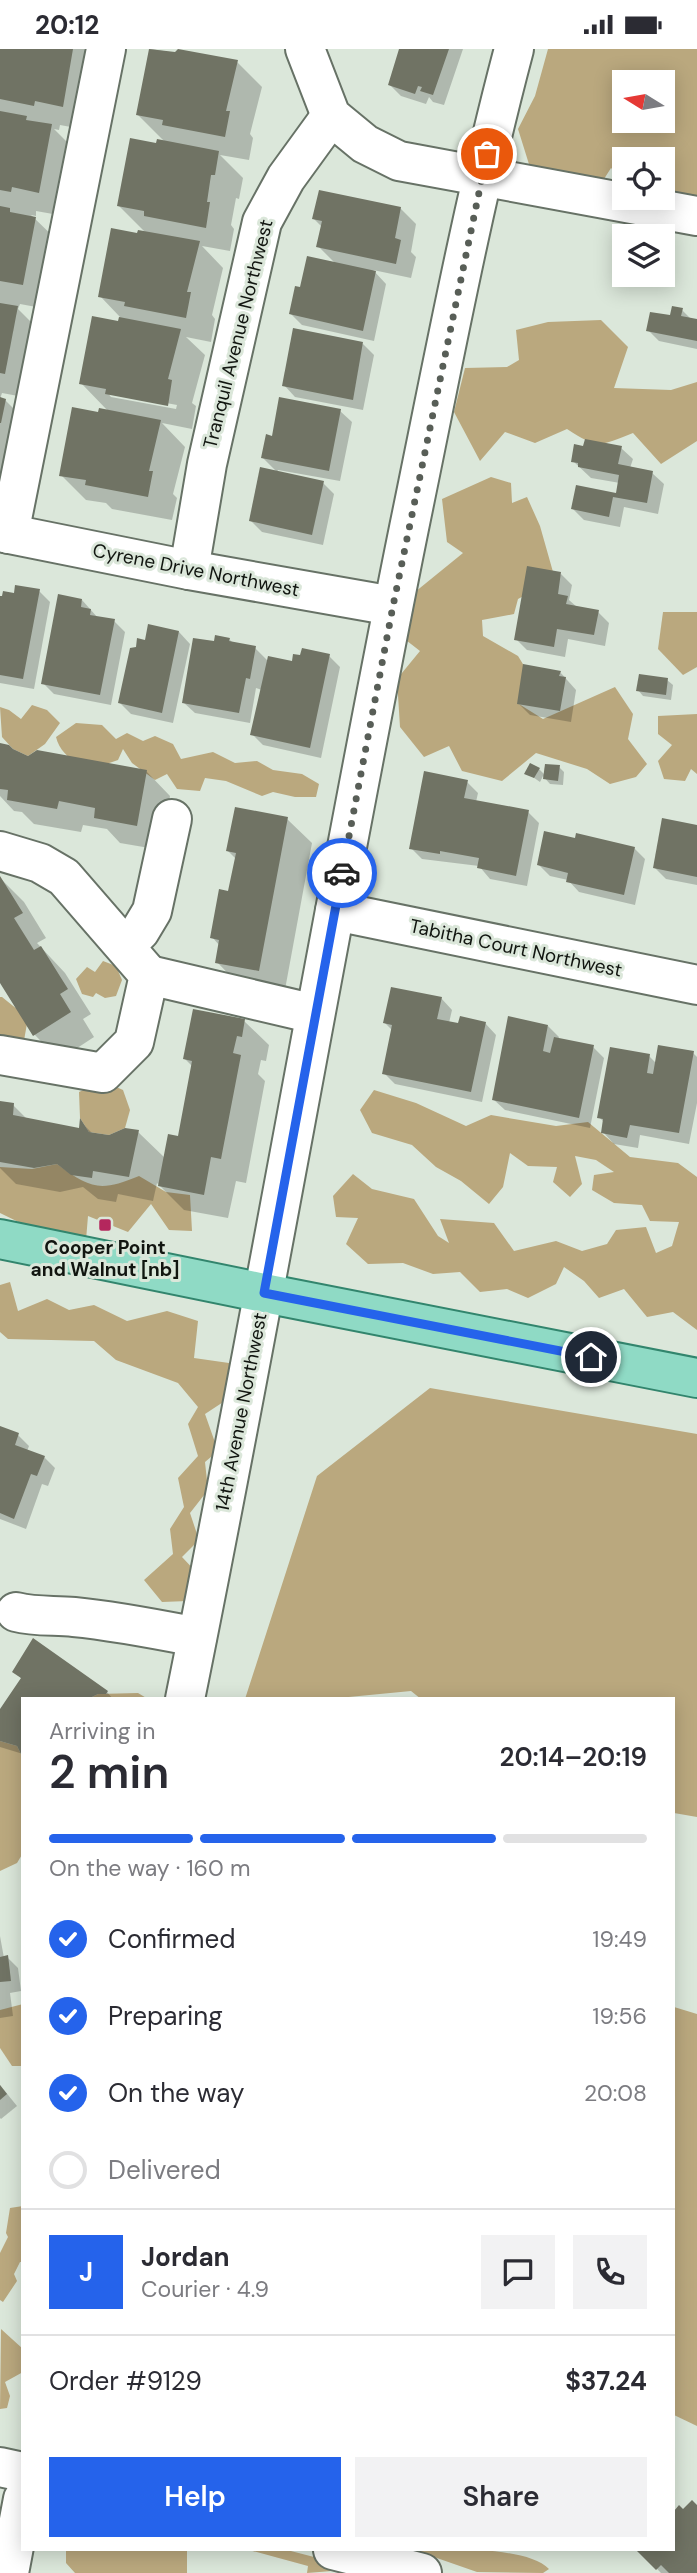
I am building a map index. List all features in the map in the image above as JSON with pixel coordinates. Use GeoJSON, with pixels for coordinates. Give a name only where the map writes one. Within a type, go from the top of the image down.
{"type":"FeatureCollection","features":[{"type":"Feature","properties":{"kind":"main road"},"geometry":{"type":"LineString","coordinates":[[0,1239],[697,1378]]}},
{"type":"Feature","properties":{"kind":"street"},"geometry":{"type":"LineString","coordinates":[[5,533],[106,49]]}},
{"type":"Feature","properties":{"kind":"street"},"geometry":{"type":"LineString","coordinates":[[305,49],[331,116],[365,144],[399,161],[697,216]]}},
{"type":"Feature","properties":{"kind":"street","name":"14th Avenue Northwest"},"geometry":{"type":"LineString","coordinates":[[185,1697],[393,606],[481,176],[514,49]]}},
{"type":"Feature","properties":{"kind":"street","name":"Tranquil Avenue Northwest"},"geometry":{"type":"LineString","coordinates":[[188,571],[207,464],[262,222],[286,178],[331,116]]}},
{"type":"Feature","properties":{"kind":"street","name":"Cyrene Drive Northwest"},"geometry":{"type":"LineString","coordinates":[[5,533],[188,571],[393,606]]}},
{"type":"Feature","properties":{"kind":"street"},"geometry":{"type":"LineString","coordinates":[[0,1055],[103,1073],[134,1042],[140,931],[152,911],[172,819]]}},
{"type":"Feature","properties":{"kind":"street"},"geometry":{"type":"LineString","coordinates":[[0,851],[40,863],[64,877],[137,961],[315,1014]]}},
{"type":"Feature","properties":{"kind":"street","name":"Tabitha Court Northwest"},"geometry":{"type":"LineString","coordinates":[[335,911],[697,985]]}},
{"type":"Feature","properties":{"kind":"street"},"geometry":{"type":"LineString","coordinates":[[16,1612],[130,1624],[197,1637]]}},
{"type":"Feature","properties":{"kind":"street"},"geometry":{"type":"LineString","coordinates":[[0,2467],[21,2472]]}},
{"type":"Feature","properties":{"kind":"street"},"geometry":{"type":"LineString","coordinates":[[9,2573],[21,2510]]}},
{"type":"Feature","properties":{"kind":"street"},"geometry":{"type":"LineString","coordinates":[[337,2551],[422,2573]]}},
{"type":"Feature","properties":{"kind":"shaded area"},"geometry":{"type":"Polygon","coordinates":[[[548,49],[697,49],[697,213],[675,199],[675,147],[612,147],[612,169],[604,179],[533,177],[518,129],[535,96],[548,49]]]}},
{"type":"Feature","properties":{"kind":"shaded area"},"geometry":{"type":"Polygon","coordinates":[[[601,320],[628,347],[614,388],[671,390],[697,382],[697,441],[661,464],[633,433],[599,443],[585,440],[567,429],[535,443],[505,432],[480,461],[454,412],[465,368],[507,367],[519,360],[516,330],[548,322],[601,320]]]}},
{"type":"Feature","properties":{"kind":"shaded area"},"geometry":{"type":"Polygon","coordinates":[[[491,477],[511,483],[512,503],[527,497],[540,526],[555,579],[518,599],[514,614],[482,620],[483,636],[518,656],[529,674],[519,704],[543,719],[615,687],[633,714],[628,739],[647,764],[636,777],[610,784],[587,769],[536,753],[502,781],[462,771],[449,746],[424,757],[400,727],[397,679],[420,651],[402,637],[415,592],[463,553],[447,542],[442,499],[491,477]]]}},
{"type":"Feature","properties":{"kind":"shaded area"},"geometry":{"type":"Polygon","coordinates":[[[663,612],[697,612],[697,667],[683,675],[658,649],[663,612]]]}},
{"type":"Feature","properties":{"kind":"shaded area"},"geometry":{"type":"Polygon","coordinates":[[[32,705],[47,710],[60,723],[45,744],[28,756],[13,749],[2,737],[0,707],[21,719],[32,705]]]}},
{"type":"Feature","properties":{"kind":"shaded area"},"geometry":{"type":"Polygon","coordinates":[[[697,714],[697,774],[691,769],[685,781],[664,779],[658,761],[672,745],[658,734],[658,716],[697,714]]]}},
{"type":"Feature","properties":{"kind":"shaded area"},"geometry":{"type":"Polygon","coordinates":[[[76,723],[102,725],[116,739],[127,733],[143,741],[155,736],[173,744],[181,759],[213,752],[235,763],[257,761],[273,770],[302,774],[319,784],[316,797],[295,797],[273,792],[262,796],[226,781],[205,778],[200,791],[177,789],[167,774],[155,780],[132,763],[123,749],[118,760],[98,766],[82,765],[61,749],[56,737],[76,723]]]}},
{"type":"Feature","properties":{"kind":"shaded area"},"geometry":{"type":"Polygon","coordinates":[[[103,961],[116,966],[122,980],[116,996],[105,998],[96,993],[93,997],[82,994],[76,979],[87,967],[95,972],[103,961]]]}},
{"type":"Feature","properties":{"kind":"shaded area"},"geometry":{"type":"Polygon","coordinates":[[[0,997],[28,1018],[23,1046],[0,1048],[0,997]]]}},
{"type":"Feature","properties":{"kind":"shaded area"},"geometry":{"type":"Polygon","coordinates":[[[103,1081],[123,1090],[130,1110],[125,1128],[109,1135],[89,1132],[80,1118],[79,1092],[103,1081]]]}},
{"type":"Feature","properties":{"kind":"shaded area"},"geometry":{"type":"Polygon","coordinates":[[[374,1090],[416,1103],[466,1126],[491,1115],[556,1126],[588,1122],[630,1157],[678,1163],[697,1177],[697,1330],[673,1312],[647,1317],[624,1289],[599,1298],[584,1281],[564,1267],[556,1284],[528,1298],[507,1289],[480,1292],[460,1272],[433,1274],[403,1263],[368,1264],[346,1244],[358,1218],[336,1217],[333,1196],[353,1174],[372,1189],[414,1199],[438,1236],[449,1243],[440,1219],[494,1223],[514,1251],[556,1241],[582,1251],[607,1244],[616,1230],[646,1227],[656,1253],[672,1246],[679,1222],[650,1221],[642,1205],[614,1203],[592,1190],[594,1175],[614,1172],[596,1160],[575,1156],[582,1184],[570,1197],[553,1182],[557,1167],[528,1166],[510,1153],[503,1187],[489,1204],[461,1181],[436,1167],[412,1145],[372,1133],[360,1110],[374,1090]]]}},
{"type":"Feature","properties":{"kind":"shaded area"},"geometry":{"type":"Polygon","coordinates":[[[57,1164],[79,1179],[96,1185],[115,1184],[139,1176],[166,1192],[190,1195],[192,1231],[169,1230],[151,1204],[128,1232],[88,1216],[86,1240],[39,1232],[0,1213],[0,1167],[32,1169],[57,1164]]]}},
{"type":"Feature","properties":{"kind":"shaded area"},"geometry":{"type":"Polygon","coordinates":[[[10,1282],[18,1311],[47,1299],[69,1310],[94,1305],[127,1321],[167,1311],[198,1321],[194,1358],[229,1363],[240,1391],[205,1414],[218,1451],[205,1462],[208,1490],[190,1513],[199,1540],[182,1557],[198,1574],[188,1601],[162,1602],[144,1580],[173,1554],[170,1529],[184,1507],[178,1478],[198,1456],[188,1424],[198,1407],[178,1383],[116,1360],[94,1341],[8,1339],[0,1332],[0,1285],[10,1282]]]}},
{"type":"Feature","properties":{"kind":"shaded area"},"geometry":{"type":"Polygon","coordinates":[[[430,1388],[697,1434],[697,1817],[675,1813],[675,1697],[418,1697],[411,1691],[349,1697],[246,1697],[317,1476],[430,1388]]]}},
{"type":"Feature","properties":{"kind":"shaded area"},"geometry":{"type":"Polygon","coordinates":[[[138,1693],[145,1697],[92,1697],[98,1694],[138,1693]]]}},
{"type":"Feature","properties":{"kind":"shaded area"},"geometry":{"type":"Polygon","coordinates":[[[0,1741],[17,1746],[21,1754],[21,1856],[17,1863],[0,1871],[0,1741]]]}},
{"type":"Feature","properties":{"kind":"shaded area"},"geometry":{"type":"Polygon","coordinates":[[[21,2005],[21,2066],[12,2066],[0,2048],[0,2010],[21,2005]]]}},
{"type":"Feature","properties":{"kind":"shaded area"},"geometry":{"type":"Polygon","coordinates":[[[675,2007],[697,2014],[697,2426],[675,2415],[675,2007]]]}},
{"type":"Feature","properties":{"kind":"shaded area"},"geometry":{"type":"Polygon","coordinates":[[[21,2206],[21,2262],[14,2274],[17,2281],[3,2302],[0,2300],[0,2253],[8,2237],[6,2233],[10,2208],[21,2206]]]}},
{"type":"Feature","properties":{"kind":"shaded area"},"geometry":{"type":"Polygon","coordinates":[[[1,2329],[21,2347],[21,2373],[5,2382],[10,2396],[7,2408],[0,2409],[1,2329]]]}},
{"type":"Feature","properties":{"kind":"shaded area"},"geometry":{"type":"Polygon","coordinates":[[[66,2551],[187,2551],[187,2573],[75,2573],[66,2563],[66,2551]]]}},
{"type":"Feature","properties":{"kind":"shaded area"},"geometry":{"type":"Polygon","coordinates":[[[253,2551],[291,2551],[314,2557],[332,2571],[307,2573],[308,2566],[253,2551]]]}},
{"type":"Feature","properties":{"kind":"shaded area"},"geometry":{"type":"Polygon","coordinates":[[[405,2551],[500,2552],[520,2555],[549,2569],[543,2573],[477,2572],[434,2557],[405,2551]]]}},
{"type":"Feature","properties":{"kind":"building"},"geometry":{"type":"Polygon","coordinates":[[[0,49],[73,49],[63,107],[35,101],[34,106],[0,99],[0,49]]]}},
{"type":"Feature","properties":{"kind":"building"},"geometry":{"type":"Polygon","coordinates":[[[149,49],[175,52],[178,49],[238,60],[226,111],[230,111],[225,137],[162,125],[163,120],[136,115],[149,49]]]}},
{"type":"Feature","properties":{"kind":"building"},"geometry":{"type":"Polygon","coordinates":[[[399,49],[449,49],[433,95],[420,91],[422,87],[418,86],[415,94],[388,85],[399,49]]]}},
{"type":"Feature","properties":{"kind":"building"},"geometry":{"type":"Polygon","coordinates":[[[0,111],[27,116],[26,120],[52,124],[39,193],[12,187],[11,192],[0,190],[0,111]]]}},
{"type":"Feature","properties":{"kind":"building"},"geometry":{"type":"Polygon","coordinates":[[[130,138],[156,143],[157,139],[219,151],[215,175],[211,175],[206,228],[144,216],[144,211],[117,206],[130,138]]]}},
{"type":"Feature","properties":{"kind":"building"},"geometry":{"type":"Polygon","coordinates":[[[319,190],[401,207],[395,238],[401,240],[396,264],[316,247],[322,221],[312,219],[319,190]]]}},
{"type":"Feature","properties":{"kind":"building"},"geometry":{"type":"Polygon","coordinates":[[[0,206],[10,208],[10,212],[36,217],[23,285],[0,281],[0,206]]]}},
{"type":"Feature","properties":{"kind":"building"},"geometry":{"type":"Polygon","coordinates":[[[111,228],[200,241],[187,292],[191,292],[186,318],[124,306],[125,302],[98,297],[111,228]]]}},
{"type":"Feature","properties":{"kind":"building"},"geometry":{"type":"Polygon","coordinates":[[[307,256],[376,271],[363,331],[289,314],[295,286],[300,287],[307,256]]]}},
{"type":"Feature","properties":{"kind":"building"},"geometry":{"type":"Polygon","coordinates":[[[0,303],[18,306],[5,374],[0,373],[0,303]]]}},
{"type":"Feature","properties":{"kind":"building"},"geometry":{"type":"Polygon","coordinates":[[[672,306],[683,308],[681,316],[697,319],[697,341],[646,331],[650,312],[670,315],[672,306]]]}},
{"type":"Feature","properties":{"kind":"building"},"geometry":{"type":"Polygon","coordinates":[[[92,316],[118,321],[119,317],[181,329],[168,379],[172,380],[168,406],[105,394],[106,389],[79,384],[92,316]]]}},
{"type":"Feature","properties":{"kind":"building"},"geometry":{"type":"Polygon","coordinates":[[[293,328],[363,342],[353,400],[282,386],[293,328]]]}},
{"type":"Feature","properties":{"kind":"building"},"geometry":{"type":"Polygon","coordinates":[[[0,397],[6,399],[1,423],[0,423],[0,397]]]}},
{"type":"Feature","properties":{"kind":"building"},"geometry":{"type":"Polygon","coordinates":[[[279,397],[341,409],[329,471],[261,458],[266,434],[272,436],[279,397]]]}},
{"type":"Feature","properties":{"kind":"building"},"geometry":{"type":"Polygon","coordinates":[[[72,407],[98,412],[99,408],[161,420],[149,471],[153,471],[148,497],[85,485],[86,480],[59,476],[72,407]]]}},
{"type":"Feature","properties":{"kind":"building"},"geometry":{"type":"Polygon","coordinates":[[[585,439],[622,446],[618,464],[653,471],[647,503],[613,497],[609,517],[571,509],[576,485],[616,493],[619,475],[578,467],[578,463],[571,462],[574,444],[583,446],[585,439]]]}},
{"type":"Feature","properties":{"kind":"building"},"geometry":{"type":"Polygon","coordinates":[[[260,467],[324,481],[312,535],[249,521],[260,467]]]}},
{"type":"Feature","properties":{"kind":"building"},"geometry":{"type":"Polygon","coordinates":[[[527,566],[561,572],[558,594],[568,596],[566,604],[599,610],[594,635],[557,629],[554,647],[514,640],[527,566]]]}},
{"type":"Feature","properties":{"kind":"building"},"geometry":{"type":"Polygon","coordinates":[[[15,585],[40,589],[23,679],[0,675],[0,596],[3,591],[14,593],[15,585]]]}},
{"type":"Feature","properties":{"kind":"building"},"geometry":{"type":"Polygon","coordinates":[[[58,594],[82,599],[81,607],[91,609],[90,615],[115,619],[100,695],[41,684],[58,594]]]}},
{"type":"Feature","properties":{"kind":"building"},"geometry":{"type":"Polygon","coordinates":[[[148,624],[179,631],[162,713],[118,703],[130,648],[136,647],[137,638],[145,640],[148,624]]]}},
{"type":"Feature","properties":{"kind":"building"},"geometry":{"type":"Polygon","coordinates":[[[215,635],[230,638],[229,641],[256,646],[250,679],[246,678],[239,713],[182,703],[193,638],[214,641],[215,635]]]}},
{"type":"Feature","properties":{"kind":"building"},"geometry":{"type":"Polygon","coordinates":[[[302,648],[330,654],[310,748],[250,735],[268,656],[292,661],[293,654],[300,655],[302,648]]]}},
{"type":"Feature","properties":{"kind":"building"},"geometry":{"type":"Polygon","coordinates":[[[523,664],[561,671],[559,676],[566,677],[560,711],[517,704],[523,664]]]}},
{"type":"Feature","properties":{"kind":"building"},"geometry":{"type":"Polygon","coordinates":[[[639,674],[668,678],[666,695],[636,691],[639,674]]]}},
{"type":"Feature","properties":{"kind":"building"},"geometry":{"type":"Polygon","coordinates":[[[0,743],[28,756],[37,750],[147,770],[137,826],[94,818],[95,808],[59,801],[57,809],[7,800],[8,790],[0,789],[0,743]]]}},
{"type":"Feature","properties":{"kind":"building"},"geometry":{"type":"Polygon","coordinates":[[[530,763],[540,768],[534,778],[524,774],[530,763]]]}},
{"type":"Feature","properties":{"kind":"building"},"geometry":{"type":"Polygon","coordinates":[[[545,764],[560,765],[558,781],[543,779],[545,764]]]}},
{"type":"Feature","properties":{"kind":"building"},"geometry":{"type":"Polygon","coordinates":[[[424,771],[468,780],[464,798],[529,810],[516,876],[477,868],[479,858],[409,849],[424,771]]]}},
{"type":"Feature","properties":{"kind":"building"},"geometry":{"type":"Polygon","coordinates":[[[235,807],[288,817],[259,971],[215,963],[219,940],[210,938],[219,889],[228,891],[236,853],[226,851],[235,807]]]}},
{"type":"Feature","properties":{"kind":"building"},"geometry":{"type":"Polygon","coordinates":[[[662,818],[697,825],[697,877],[653,868],[662,818]]]}},
{"type":"Feature","properties":{"kind":"building"},"geometry":{"type":"Polygon","coordinates":[[[544,831],[575,838],[576,833],[635,847],[624,895],[566,882],[568,873],[537,865],[544,831]]]}},
{"type":"Feature","properties":{"kind":"building"},"geometry":{"type":"Polygon","coordinates":[[[0,876],[23,913],[14,918],[34,950],[41,946],[68,989],[60,994],[71,1012],[33,1036],[0,983],[0,876]]]}},
{"type":"Feature","properties":{"kind":"building"},"geometry":{"type":"Polygon","coordinates":[[[391,987],[442,997],[437,1019],[458,1023],[460,1016],[486,1022],[471,1092],[382,1074],[392,1025],[383,1023],[391,987]]]}},
{"type":"Feature","properties":{"kind":"building"},"geometry":{"type":"Polygon","coordinates":[[[193,1009],[245,1019],[242,1037],[237,1036],[233,1053],[241,1055],[221,1159],[211,1157],[204,1195],[158,1186],[168,1134],[178,1136],[192,1061],[183,1059],[193,1009]]]}},
{"type":"Feature","properties":{"kind":"building"},"geometry":{"type":"Polygon","coordinates":[[[508,1016],[548,1025],[543,1051],[550,1053],[554,1037],[594,1045],[579,1118],[492,1100],[508,1016]]]}},
{"type":"Feature","properties":{"kind":"building"},"geometry":{"type":"Polygon","coordinates":[[[658,1045],[694,1051],[679,1133],[630,1125],[627,1138],[601,1133],[603,1119],[597,1118],[610,1047],[650,1054],[647,1073],[653,1074],[658,1045]]]}},
{"type":"Feature","properties":{"kind":"building"},"geometry":{"type":"Polygon","coordinates":[[[0,1101],[14,1103],[13,1115],[79,1128],[80,1118],[89,1132],[109,1135],[125,1128],[139,1130],[129,1177],[93,1171],[92,1178],[71,1175],[57,1164],[34,1168],[0,1162],[0,1101]]]}},
{"type":"Feature","properties":{"kind":"building"},"geometry":{"type":"Polygon","coordinates":[[[0,1426],[19,1433],[15,1445],[45,1456],[37,1476],[31,1474],[14,1519],[0,1513],[0,1426]]]}},
{"type":"Feature","properties":{"kind":"building"},"geometry":{"type":"Polygon","coordinates":[[[33,1638],[108,1691],[106,1694],[92,1697],[21,1697],[21,1754],[17,1746],[0,1741],[0,1709],[21,1678],[12,1672],[33,1638]]]}},
{"type":"Feature","properties":{"kind":"building"},"geometry":{"type":"Polygon","coordinates":[[[8,1955],[11,1981],[0,1982],[0,1957],[8,1955]]]}},
{"type":"Feature","properties":{"kind":"building"},"geometry":{"type":"Polygon","coordinates":[[[0,2085],[7,2094],[0,2100],[0,2085]]]}},
{"type":"Feature","properties":{"kind":"building"},"geometry":{"type":"Polygon","coordinates":[[[692,2500],[697,2505],[697,2573],[669,2573],[661,2565],[656,2570],[637,2551],[675,2551],[675,2510],[679,2505],[683,2509],[692,2500]]]}},
{"type":"Feature","properties":{"kind":"way so far"},"geometry":{"type":"LineString","coordinates":[[342,873],[393,606],[487,154]]}},
{"type":"Feature","properties":{"kind":"place","name":"Cooper Point and Walnut [nb]"},"geometry":{"type":"Point","coordinates":[105,1225]}},
{"type":"Feature","properties":{"kind":"route"},"geometry":{"type":"LineString","coordinates":[[342,873],[264,1293],[591,1357]]}}]}
